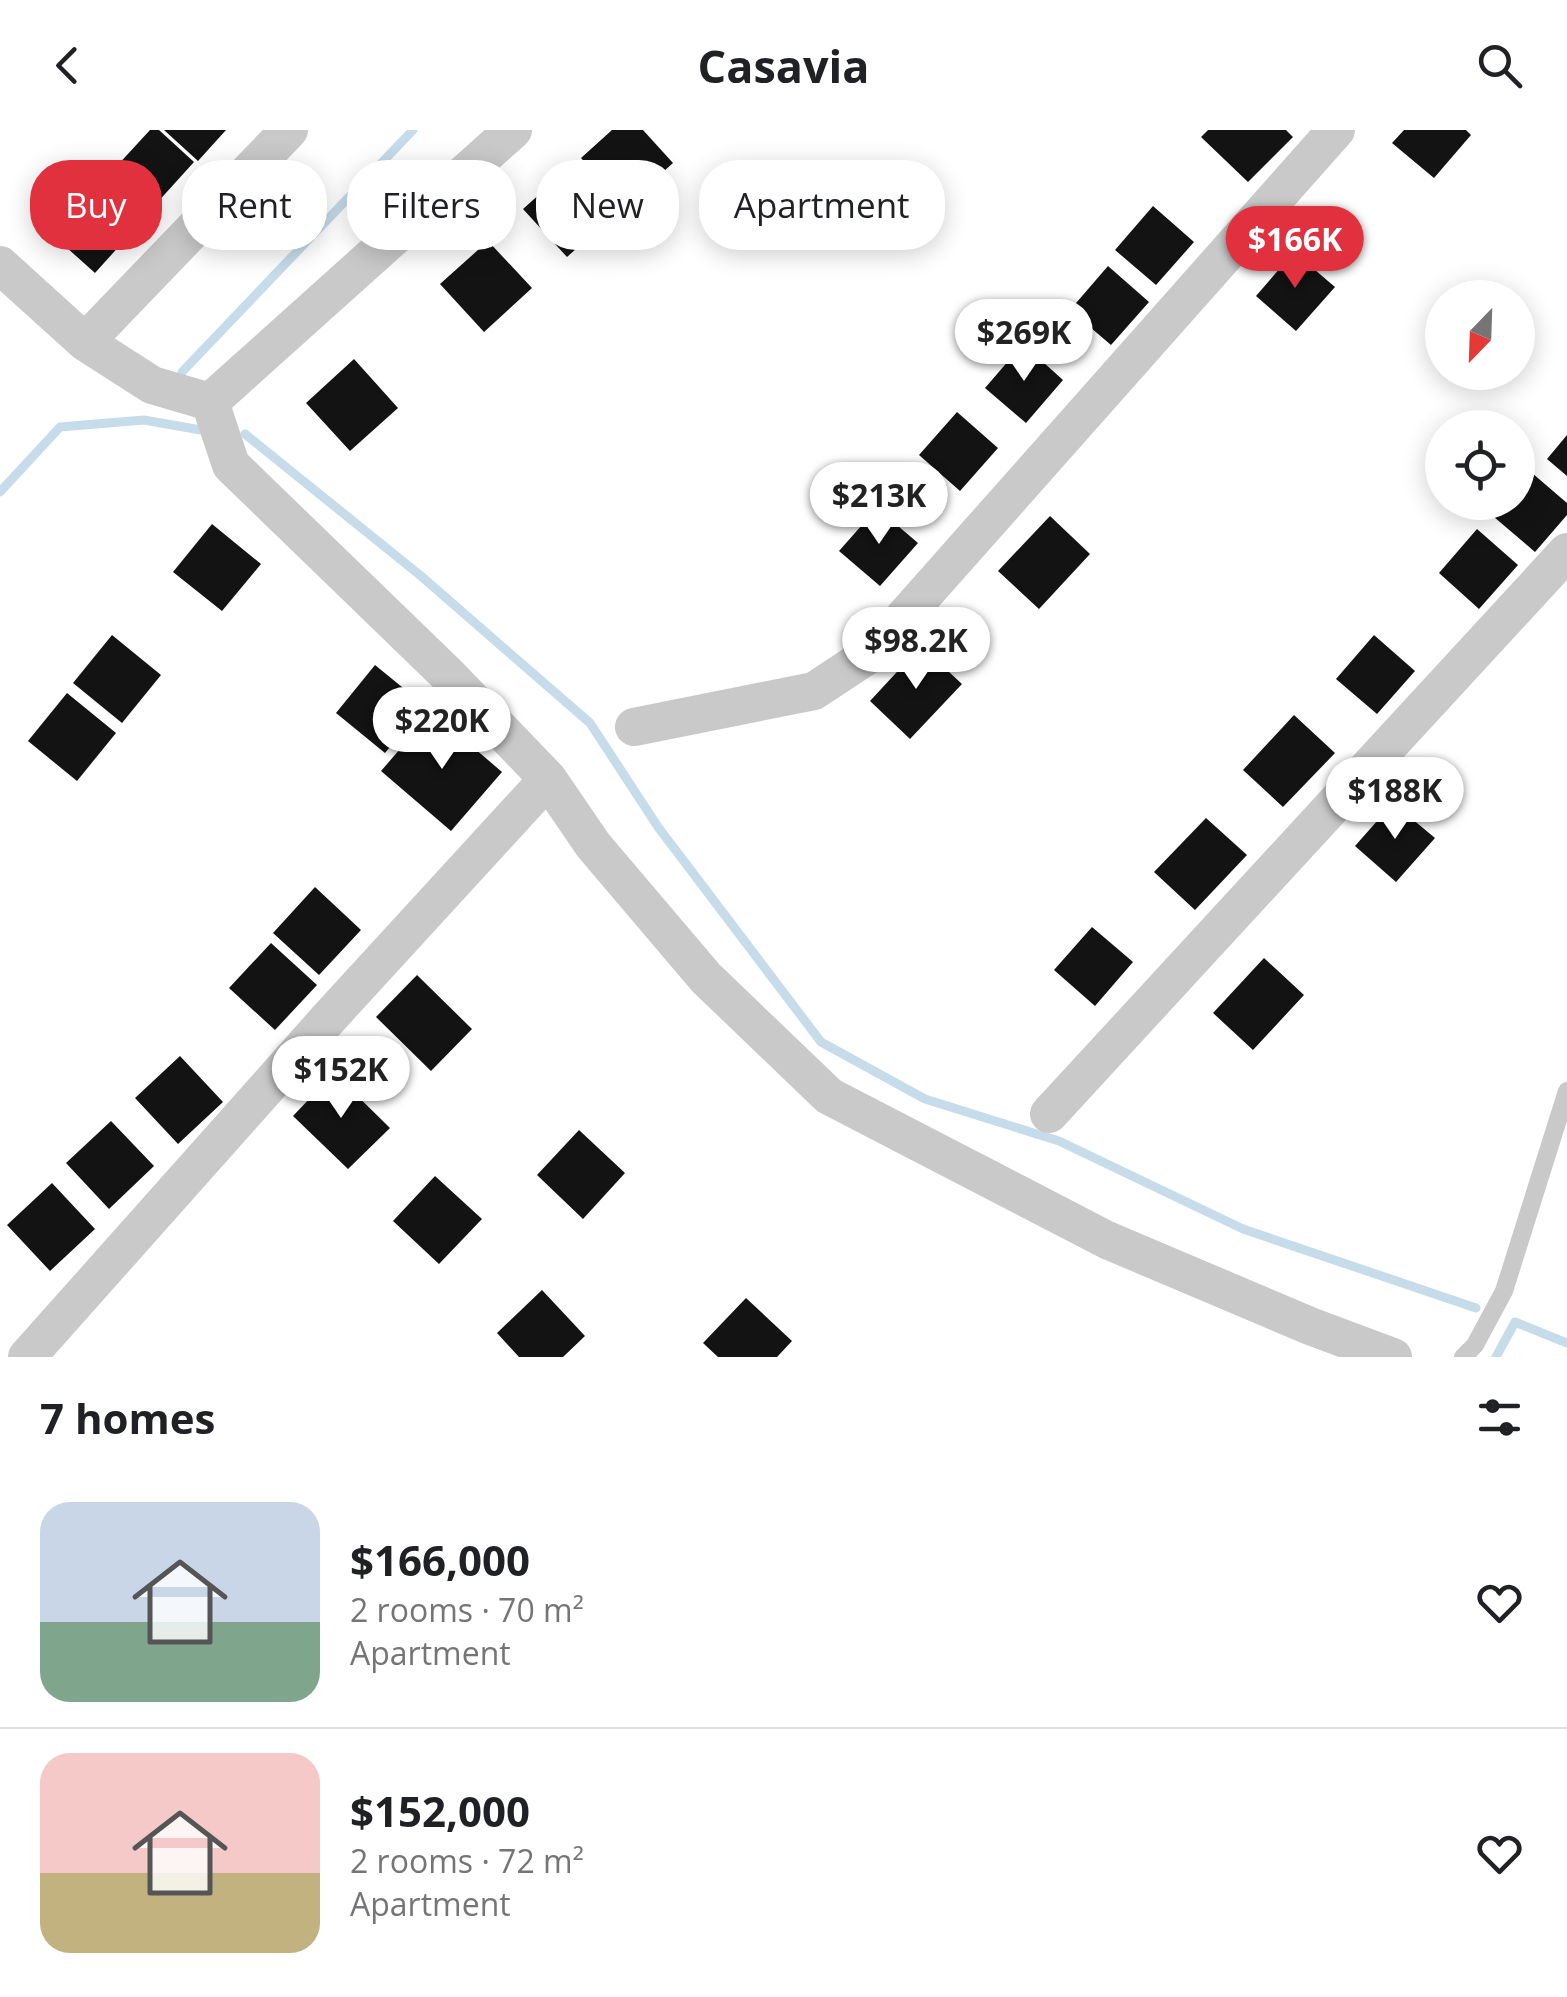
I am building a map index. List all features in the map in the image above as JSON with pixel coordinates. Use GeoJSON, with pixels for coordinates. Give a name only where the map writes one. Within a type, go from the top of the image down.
{"type":"FeatureCollection","features":[{"type":"Feature","properties":{"kind":"street"},"geometry":{"type":"LineString","coordinates":[[86,342],[289,130]]}},
{"type":"Feature","properties":{"kind":"street"},"geometry":{"type":"LineString","coordinates":[[0,265],[86,342],[152,385],[222,393],[513,130]]}},
{"type":"Feature","properties":{"kind":"street"},"geometry":{"type":"LineString","coordinates":[[634,727],[814,691],[873,652],[1336,130]]}},
{"type":"Feature","properties":{"kind":"street"},"geometry":{"type":"LineString","coordinates":[[222,393],[231,465],[436,663],[548,779],[592,845],[706,978],[830,1096],[1107,1240],[1393,1357]]}},
{"type":"Feature","properties":{"kind":"street"},"geometry":{"type":"LineString","coordinates":[[1050,1114],[1567,552]]}},
{"type":"Feature","properties":{"kind":"street"},"geometry":{"type":"LineString","coordinates":[[27,1357],[548,779]]}},
{"type":"Feature","properties":{"kind":"lane"},"geometry":{"type":"LineString","coordinates":[[1463,1357],[1475,1344],[1504,1291],[1567,1092]]}},
{"type":"Feature","properties":{"kind":"building"},"geometry":{"type":"Polygon","coordinates":[[[150,130],[159,130],[192,160],[182,160],[182,175],[162,197],[162,160],[122,160],[150,130]]]}},
{"type":"Feature","properties":{"kind":"building"},"geometry":{"type":"Polygon","coordinates":[[[164,130],[226,130],[197,160],[164,130]]]}},
{"type":"Feature","properties":{"kind":"building"},"geometry":{"type":"Polygon","coordinates":[[[612,130],[643,130],[670,160],[583,160],[612,130]]]}},
{"type":"Feature","properties":{"kind":"building"},"geometry":{"type":"Polygon","coordinates":[[[1208,130],[1286,130],[1293,137],[1248,182],[1201,137],[1208,130]]]}},
{"type":"Feature","properties":{"kind":"building"},"geometry":{"type":"Polygon","coordinates":[[[1404,130],[1466,130],[1471,135],[1434,178],[1392,143],[1404,130]]]}},
{"type":"Feature","properties":{"kind":"building"},"geometry":{"type":"Polygon","coordinates":[[[536,197],[536,223],[523,209],[536,197]]]}},
{"type":"Feature","properties":{"kind":"building"},"geometry":{"type":"Polygon","coordinates":[[[1153,206],[1194,242],[1156,285],[1115,250],[1153,206]]]}},
{"type":"Feature","properties":{"kind":"building"},"geometry":{"type":"Polygon","coordinates":[[[69,250],[116,250],[95,273],[69,250]]]}},
{"type":"Feature","properties":{"kind":"building"},"geometry":{"type":"Polygon","coordinates":[[[478,250],[496,250],[532,288],[484,332],[440,284],[478,250]]]}},
{"type":"Feature","properties":{"kind":"building"},"geometry":{"type":"Polygon","coordinates":[[[1294,252],[1335,287],[1296,331],[1256,296],[1294,252]]]}},
{"type":"Feature","properties":{"kind":"building"},"geometry":{"type":"Polygon","coordinates":[[[1108,266],[1149,302],[1111,345],[1070,310],[1108,266]]]}},
{"type":"Feature","properties":{"kind":"building"},"geometry":{"type":"Polygon","coordinates":[[[1023,344],[1063,380],[1026,423],[985,388],[1023,344]]]}},
{"type":"Feature","properties":{"kind":"building"},"geometry":{"type":"Polygon","coordinates":[[[354,359],[398,408],[350,451],[306,403],[354,359]]]}},
{"type":"Feature","properties":{"kind":"building"},"geometry":{"type":"Polygon","coordinates":[[[957,412],[998,448],[960,491],[919,455],[957,412]]]}},
{"type":"Feature","properties":{"kind":"building"},"geometry":{"type":"Polygon","coordinates":[[[1567,435],[1567,476],[1547,459],[1567,435]]]}},
{"type":"Feature","properties":{"kind":"building"},"geometry":{"type":"Polygon","coordinates":[[[1535,476],[1567,503],[1567,515],[1535,552],[1498,520],[1535,520],[1535,476]]]}},
{"type":"Feature","properties":{"kind":"building"},"geometry":{"type":"Polygon","coordinates":[[[877,508],[918,543],[880,586],[839,551],[877,508]]]}},
{"type":"Feature","properties":{"kind":"building"},"geometry":{"type":"Polygon","coordinates":[[[1050,516],[1090,554],[1039,609],[998,571],[1050,516]]]}},
{"type":"Feature","properties":{"kind":"building"},"geometry":{"type":"Polygon","coordinates":[[[212,524],[261,564],[222,611],[173,572],[212,524]]]}},
{"type":"Feature","properties":{"kind":"building"},"geometry":{"type":"Polygon","coordinates":[[[1477,529],[1518,565],[1479,609],[1439,573],[1477,529]]]}},
{"type":"Feature","properties":{"kind":"building"},"geometry":{"type":"Polygon","coordinates":[[[112,635],[161,675],[122,723],[73,683],[112,635]]]}},
{"type":"Feature","properties":{"kind":"building"},"geometry":{"type":"Polygon","coordinates":[[[1374,635],[1415,671],[1377,714],[1336,679],[1374,635]]]}},
{"type":"Feature","properties":{"kind":"building"},"geometry":{"type":"Polygon","coordinates":[[[921,646],[962,684],[910,739],[870,701],[921,646]]]}},
{"type":"Feature","properties":{"kind":"building"},"geometry":{"type":"Polygon","coordinates":[[[375,665],[424,705],[385,753],[336,713],[375,665]]]}},
{"type":"Feature","properties":{"kind":"building"},"geometry":{"type":"Polygon","coordinates":[[[67,693],[116,733],[77,781],[28,741],[67,693]]]}},
{"type":"Feature","properties":{"kind":"building"},"geometry":{"type":"Polygon","coordinates":[[[432,712],[502,772],[451,831],[381,771],[432,712]]]}},
{"type":"Feature","properties":{"kind":"building"},"geometry":{"type":"Polygon","coordinates":[[[1294,715],[1335,753],[1283,807],[1243,770],[1294,715]]]}},
{"type":"Feature","properties":{"kind":"building"},"geometry":{"type":"Polygon","coordinates":[[[1393,803],[1435,838],[1396,882],[1355,846],[1393,803]]]}},
{"type":"Feature","properties":{"kind":"building"},"geometry":{"type":"Polygon","coordinates":[[[1206,818],[1247,855],[1195,910],[1154,872],[1206,818]]]}},
{"type":"Feature","properties":{"kind":"building"},"geometry":{"type":"Polygon","coordinates":[[[315,887],[361,930],[319,975],[273,933],[315,887]]]}},
{"type":"Feature","properties":{"kind":"building"},"geometry":{"type":"Polygon","coordinates":[[[1092,927],[1133,962],[1095,1006],[1054,970],[1092,927]]]}},
{"type":"Feature","properties":{"kind":"building"},"geometry":{"type":"Polygon","coordinates":[[[271,943],[317,985],[275,1030],[229,988],[271,943]]]}},
{"type":"Feature","properties":{"kind":"building"},"geometry":{"type":"Polygon","coordinates":[[[1264,958],[1304,995],[1253,1050],[1213,1013],[1264,958]]]}},
{"type":"Feature","properties":{"kind":"building"},"geometry":{"type":"Polygon","coordinates":[[[417,975],[472,1029],[431,1071],[376,1017],[417,975]]]}},
{"type":"Feature","properties":{"kind":"building"},"geometry":{"type":"Polygon","coordinates":[[[180,1056],[223,1102],[178,1144],[135,1098],[180,1056]]]}},
{"type":"Feature","properties":{"kind":"building"},"geometry":{"type":"Polygon","coordinates":[[[334,1073],[390,1128],[348,1169],[293,1116],[334,1073]]]}},
{"type":"Feature","properties":{"kind":"building"},"geometry":{"type":"Polygon","coordinates":[[[111,1121],[154,1166],[109,1209],[66,1163],[111,1121]]]}},
{"type":"Feature","properties":{"kind":"building"},"geometry":{"type":"Polygon","coordinates":[[[579,1130],[625,1173],[583,1219],[537,1175],[579,1130]]]}},
{"type":"Feature","properties":{"kind":"building"},"geometry":{"type":"Polygon","coordinates":[[[435,1176],[482,1219],[439,1264],[393,1221],[435,1176]]]}},
{"type":"Feature","properties":{"kind":"building"},"geometry":{"type":"Polygon","coordinates":[[[52,1183],[95,1229],[50,1271],[7,1225],[52,1183]]]}},
{"type":"Feature","properties":{"kind":"building"},"geometry":{"type":"Polygon","coordinates":[[[542,1290],[585,1336],[563,1357],[519,1357],[497,1333],[542,1290]]]}},
{"type":"Feature","properties":{"kind":"building"},"geometry":{"type":"Polygon","coordinates":[[[746,1298],[792,1341],[777,1357],[718,1357],[703,1343],[746,1298]]]}},
{"type":"Feature","properties":{"kind":"waterway"},"geometry":{"type":"LineString","coordinates":[[182,372],[413,130]]}},
{"type":"Feature","properties":{"kind":"waterway"},"geometry":{"type":"LineString","coordinates":[[0,492],[60,427],[144,420],[201,430]]}},
{"type":"Feature","properties":{"kind":"waterway"},"geometry":{"type":"LineString","coordinates":[[245,434],[421,576],[590,723],[658,827],[821,1042],[925,1099],[1059,1141],[1243,1229],[1476,1308]]}},
{"type":"Feature","properties":{"kind":"waterway"},"geometry":{"type":"LineString","coordinates":[[1496,1357],[1515,1322],[1567,1343]]}}]}
